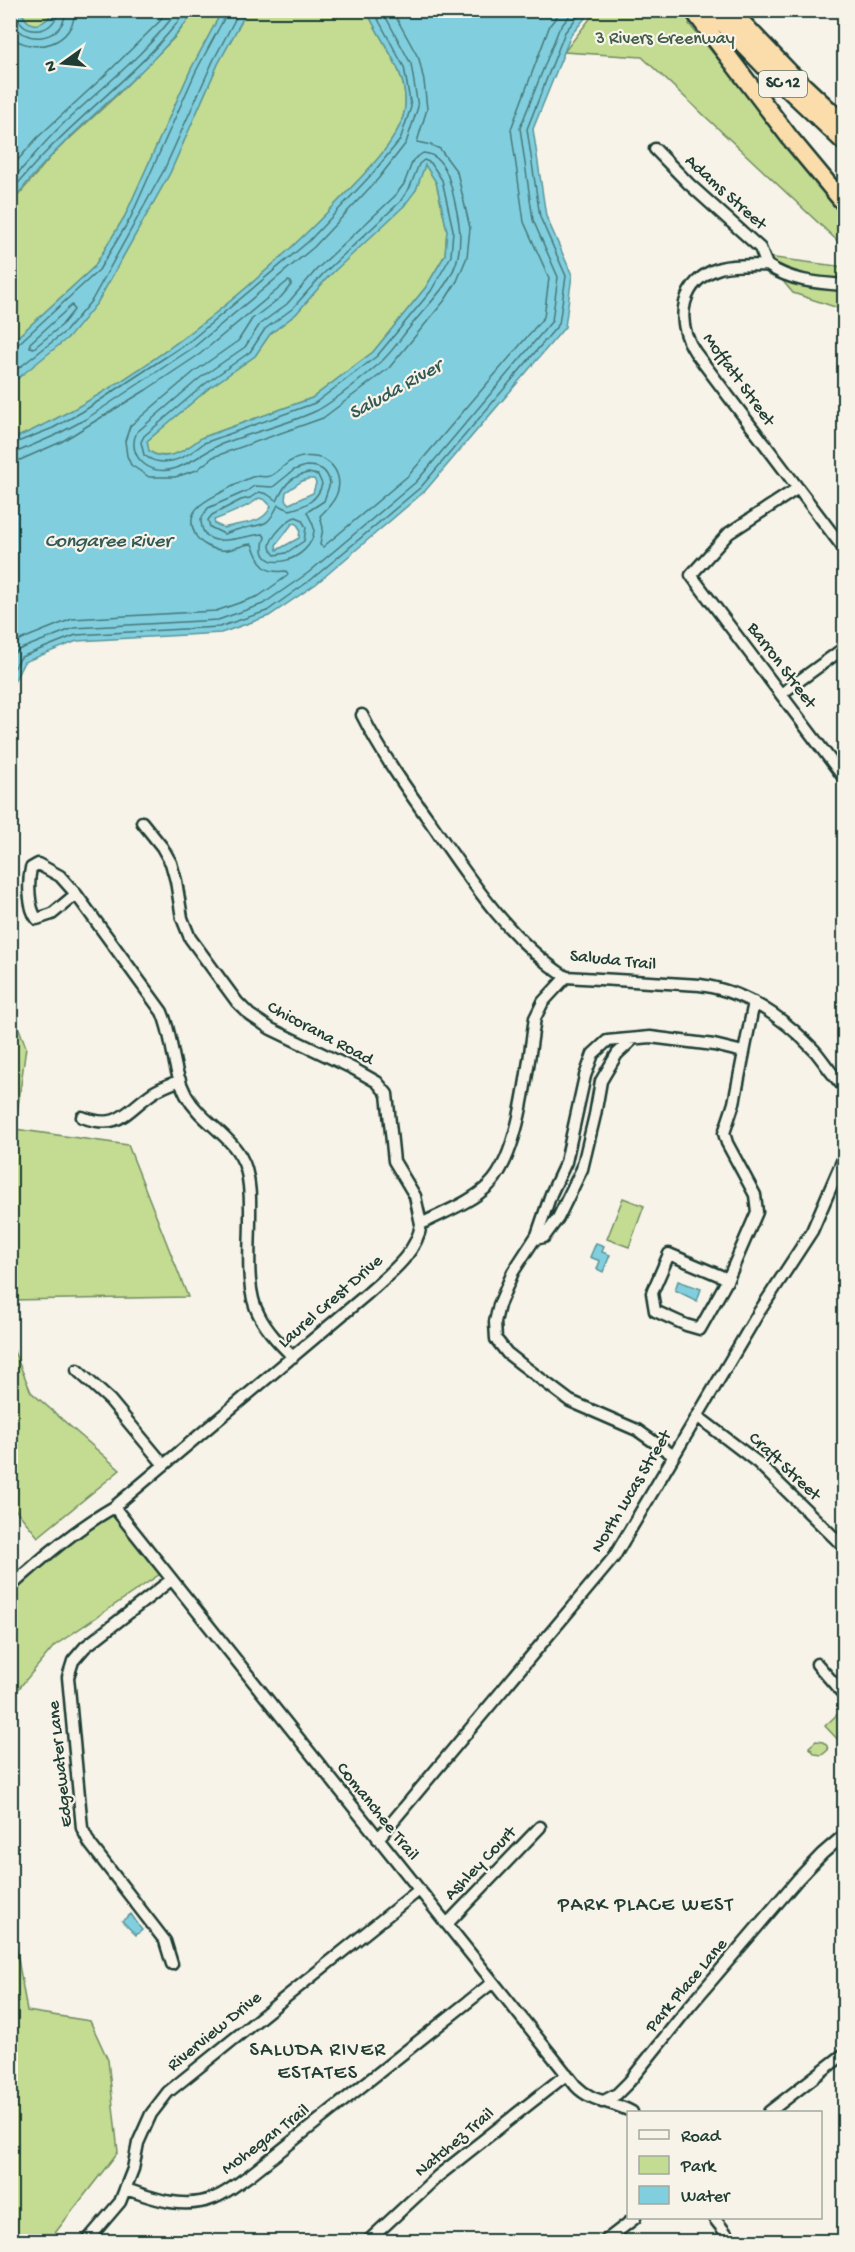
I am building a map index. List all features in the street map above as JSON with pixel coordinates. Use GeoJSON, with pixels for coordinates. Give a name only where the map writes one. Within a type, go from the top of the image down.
{"type":"FeatureCollection","features":[{"type":"Feature","properties":{"kind":"highway"},"geometry":{"type":"LineString","coordinates":[[693,10],[724,21],[790,138],[844,203]]}},
{"type":"Feature","properties":{"kind":"highway","name":"SC 12"},"geometry":{"type":"LineString","coordinates":[[710,10],[791,74],[844,124]]}},
{"type":"Feature","properties":{"kind":"highway","name":"SC 12"},"geometry":{"type":"LineString","coordinates":[[724,21],[844,142]]}},
{"type":"Feature","properties":{"kind":"street","name":"Adams Street"},"geometry":{"type":"LineString","coordinates":[[655,149],[689,184],[754,241],[760,248],[767,265]]}},
{"type":"Feature","properties":{"kind":"street"},"geometry":{"type":"LineString","coordinates":[[767,265],[807,282],[844,285]]}},
{"type":"Feature","properties":{"kind":"street","name":"Moffatt Street"},"geometry":{"type":"LineString","coordinates":[[767,265],[729,266],[705,275],[693,286],[688,295],[682,319],[685,335],[695,352],[844,549]]}},
{"type":"Feature","properties":{"kind":"street","name":"Barron Street"},"geometry":{"type":"LineString","coordinates":[[798,488],[729,533],[691,575],[844,778]]}},
{"type":"Feature","properties":{"kind":"street"},"geometry":{"type":"LineString","coordinates":[[782,694],[844,648]]}},
{"type":"Feature","properties":{"kind":"street","name":"Saluda Trail"},"geometry":{"type":"LineString","coordinates":[[362,715],[391,766],[477,888],[526,945],[566,977],[717,987],[740,995],[754,1002],[805,1042],[844,1087]]}},
{"type":"Feature","properties":{"kind":"street","name":"Chicorana Road"},"geometry":{"type":"LineString","coordinates":[[142,822],[162,846],[171,863],[182,918],[190,938],[237,1002],[250,1015],[271,1029],[354,1069],[376,1082],[387,1094],[394,1161],[415,1196],[421,1224]]}},
{"type":"Feature","properties":{"kind":"street"},"geometry":{"type":"LineString","coordinates":[[76,894],[52,914],[37,920],[32,913],[29,876],[31,868],[38,864],[53,871],[76,894],[158,1005],[168,1027],[173,1059],[180,1080],[194,1107],[230,1141],[243,1161],[250,1193],[250,1267],[253,1299],[267,1329],[293,1357]]}},
{"type":"Feature","properties":{"kind":"street"},"geometry":{"type":"LineString","coordinates":[[421,1224],[463,1204],[489,1185],[496,1176],[506,1158],[515,1133],[535,1018],[543,1002],[566,977]]}},
{"type":"Feature","properties":{"kind":"street"},"geometry":{"type":"LineString","coordinates":[[728,1280],[669,1254],[652,1293],[655,1311],[700,1329],[728,1280],[754,1220],[757,1203],[755,1195],[724,1133],[734,1103],[754,1002]]}},
{"type":"Feature","properties":{"kind":"street"},"geometry":{"type":"LineString","coordinates":[[674,1456],[637,1430],[570,1401],[501,1346],[494,1330],[499,1305],[517,1265],[535,1239],[569,1153],[585,1076],[593,1054],[607,1041],[650,1037],[744,1052]]}},
{"type":"Feature","properties":{"kind":"street"},"geometry":{"type":"LineString","coordinates":[[535,1239],[544,1237],[558,1218],[582,1169],[601,1081],[617,1054],[633,1039]]}},
{"type":"Feature","properties":{"kind":"street"},"geometry":{"type":"LineString","coordinates":[[82,1117],[96,1122],[112,1122],[155,1091],[180,1080]]}},
{"type":"Feature","properties":{"kind":"street","name":"North Lucas Street"},"geometry":{"type":"LineString","coordinates":[[378,1839],[614,1557],[759,1312],[812,1231],[844,1157]]}},
{"type":"Feature","properties":{"kind":"street","name":"Laurel Crest Drive"},"geometry":{"type":"LineString","coordinates":[[10,1587],[88,1522],[114,1507],[399,1265],[416,1242],[421,1224]]}},
{"type":"Feature","properties":{"kind":"street"},"geometry":{"type":"LineString","coordinates":[[77,1370],[110,1400],[164,1465]]}},
{"type":"Feature","properties":{"kind":"street","name":"Craft Street"},"geometry":{"type":"LineString","coordinates":[[697,1416],[757,1462],[844,1547]]}},
{"type":"Feature","properties":{"kind":"street","name":"Comanchee Trail"},"geometry":{"type":"LineString","coordinates":[[114,1507],[581,2092],[630,2111]]}},
{"type":"Feature","properties":{"kind":"street","name":"Edgewater Lane"},"geometry":{"type":"LineString","coordinates":[[171,1580],[85,1647],[73,1660],[68,1677],[80,1819],[85,1836],[165,1941],[172,1964]]}},
{"type":"Feature","properties":{"kind":"street"},"geometry":{"type":"LineString","coordinates":[[817,1664],[844,1695]]}},
{"type":"Feature","properties":{"kind":"street","name":"Ashley Court"},"geometry":{"type":"LineString","coordinates":[[447,1924],[540,1827]]}},
{"type":"Feature","properties":{"kind":"street","name":"Park Place Lane"},"geometry":{"type":"LineString","coordinates":[[602,2102],[618,2094],[629,2082],[689,2007],[798,1879],[844,1835]]}},
{"type":"Feature","properties":{"kind":"street","name":"Riverview Drive"},"geometry":{"type":"LineString","coordinates":[[86,2241],[109,2216],[126,2189],[138,2143],[151,2114],[176,2084],[419,1890]]}},
{"type":"Feature","properties":{"kind":"street","name":"Mohegan Trail"},"geometry":{"type":"LineString","coordinates":[[126,2189],[158,2200],[181,2203],[204,2201],[224,2193],[250,2175],[493,1982]]}},
{"type":"Feature","properties":{"kind":"street"},"geometry":{"type":"LineString","coordinates":[[770,2111],[844,2054]]}},
{"type":"Feature","properties":{"kind":"street","name":"Natchez Trail"},"geometry":{"type":"LineString","coordinates":[[373,2240],[438,2176],[567,2074]]}},
{"type":"Feature","properties":{"kind":"street"},"geometry":{"type":"LineString","coordinates":[[604,2241],[632,2219]]}},
{"type":"Feature","properties":{"kind":"street"},"geometry":{"type":"LineString","coordinates":[[716,2219],[733,2241]]}},
{"type":"Feature","properties":{"kind":"green space"},"geometry":{"type":"Polygon","coordinates":[[[24,11],[54,11],[43,22],[35,24],[27,20],[23,15],[24,11]]]}},
{"type":"Feature","properties":{"kind":"green space"},"geometry":{"type":"Polygon","coordinates":[[[195,11],[222,11],[191,69],[125,216],[94,267],[11,343],[11,204],[54,153],[175,37],[195,11]]]}},
{"type":"Feature","properties":{"kind":"green space"},"geometry":{"type":"Polygon","coordinates":[[[247,11],[367,11],[398,68],[402,80],[405,106],[398,129],[383,152],[348,191],[274,264],[233,299],[147,364],[103,393],[11,440],[10,384],[97,303],[170,173],[218,64],[247,11]]]}},
{"type":"Feature","properties":{"kind":"green space","name":"3 Rivers Greenway"},"geometry":{"type":"Polygon","coordinates":[[[596,11],[699,11],[689,24],[844,212],[844,247],[642,57],[564,52],[596,11]]]}},
{"type":"Feature","properties":{"kind":"green space"},"geometry":{"type":"Polygon","coordinates":[[[425,164],[436,182],[447,230],[445,255],[426,287],[373,352],[312,398],[201,438],[176,454],[162,456],[148,450],[147,441],[209,388],[255,356],[270,334],[296,314],[327,278],[416,190],[425,164]]]}},
{"type":"Feature","properties":{"kind":"green space"},"geometry":{"type":"Polygon","coordinates":[[[767,257],[844,267],[844,310],[793,293],[782,280],[768,275],[767,257]]]}},
{"type":"Feature","properties":{"kind":"green space"},"geometry":{"type":"Polygon","coordinates":[[[10,1005],[26,1047],[15,1129],[128,1145],[188,1297],[11,1300],[10,1005]]]}},
{"type":"Feature","properties":{"kind":"green space"},"geometry":{"type":"Polygon","coordinates":[[[623,1198],[644,1206],[629,1247],[607,1239],[623,1198]]]}},
{"type":"Feature","properties":{"kind":"green space"},"geometry":{"type":"Polygon","coordinates":[[[11,1344],[31,1392],[120,1470],[38,1537],[11,1504],[11,1344]]]}},
{"type":"Feature","properties":{"kind":"green space"},"geometry":{"type":"Polygon","coordinates":[[[115,1504],[163,1572],[54,1646],[11,1698],[11,1594],[115,1504]]]}},
{"type":"Feature","properties":{"kind":"green space"},"geometry":{"type":"Polygon","coordinates":[[[844,1708],[844,1740],[841,1743],[825,1726],[844,1708]]]}},
{"type":"Feature","properties":{"kind":"green space"},"geometry":{"type":"Polygon","coordinates":[[[816,1741],[823,1742],[827,1746],[828,1750],[822,1755],[815,1754],[809,1747],[816,1741]]]}},
{"type":"Feature","properties":{"kind":"green space"},"geometry":{"type":"Polygon","coordinates":[[[10,1912],[27,2011],[90,2021],[108,2060],[118,2152],[55,2233],[55,2241],[11,2241],[10,1912]]]}},
{"type":"Feature","properties":{"kind":"water"},"geometry":{"type":"Polygon","coordinates":[[[11,10],[24,11],[23,15],[27,20],[35,24],[43,22],[54,11],[195,11],[151,61],[54,153],[11,204],[11,10]]]}},
{"type":"Feature","properties":{"kind":"water"},"geometry":{"type":"Polygon","coordinates":[[[222,11],[247,11],[218,64],[170,173],[97,303],[70,336],[11,384],[11,343],[94,267],[125,216],[191,69],[222,11]]]}},
{"type":"Feature","properties":{"kind":"water","name":"Congaree River"},"geometry":{"type":"Polygon","coordinates":[[[367,11],[591,11],[571,35],[533,129],[546,216],[572,275],[565,327],[425,491],[316,584],[269,616],[221,633],[77,641],[24,662],[11,688],[11,440],[102,393],[191,332],[233,299],[312,228],[374,163],[398,129],[403,117],[405,93],[398,68],[367,11]],[[425,165],[416,190],[404,206],[327,278],[296,314],[270,334],[255,356],[209,388],[147,441],[149,451],[162,456],[176,454],[201,438],[312,398],[373,352],[426,287],[445,255],[447,230],[436,182],[425,165]],[[314,479],[302,481],[286,492],[285,500],[289,504],[313,493],[316,483],[314,479]],[[259,498],[214,520],[215,524],[224,528],[258,520],[268,512],[271,506],[259,498]],[[296,523],[292,524],[276,545],[277,550],[299,538],[300,529],[296,523]]]}},
{"type":"Feature","properties":{"kind":"water"},"geometry":{"type":"Polygon","coordinates":[[[596,1243],[604,1246],[602,1252],[610,1255],[603,1272],[597,1269],[600,1261],[590,1257],[596,1243]]]}},
{"type":"Feature","properties":{"kind":"water"},"geometry":{"type":"Polygon","coordinates":[[[678,1281],[701,1289],[697,1301],[675,1290],[678,1281]]]}},
{"type":"Feature","properties":{"kind":"water"},"geometry":{"type":"Polygon","coordinates":[[[131,1914],[142,1930],[136,1935],[122,1921],[131,1914]]]}},
{"type":"Feature","properties":{"kind":"district","name":"PARK PLACE WEST"},"geometry":{"type":"Point","coordinates":[646,1906]}},
{"type":"Feature","properties":{"kind":"district","name":"SALUDA RIVER ESTATES"},"geometry":{"type":"Point","coordinates":[318,2062]}},
{"type":"Feature","properties":{"kind":"water label","name":"Saluda River"},"geometry":{"type":"Point","coordinates":[396,391]}}]}
